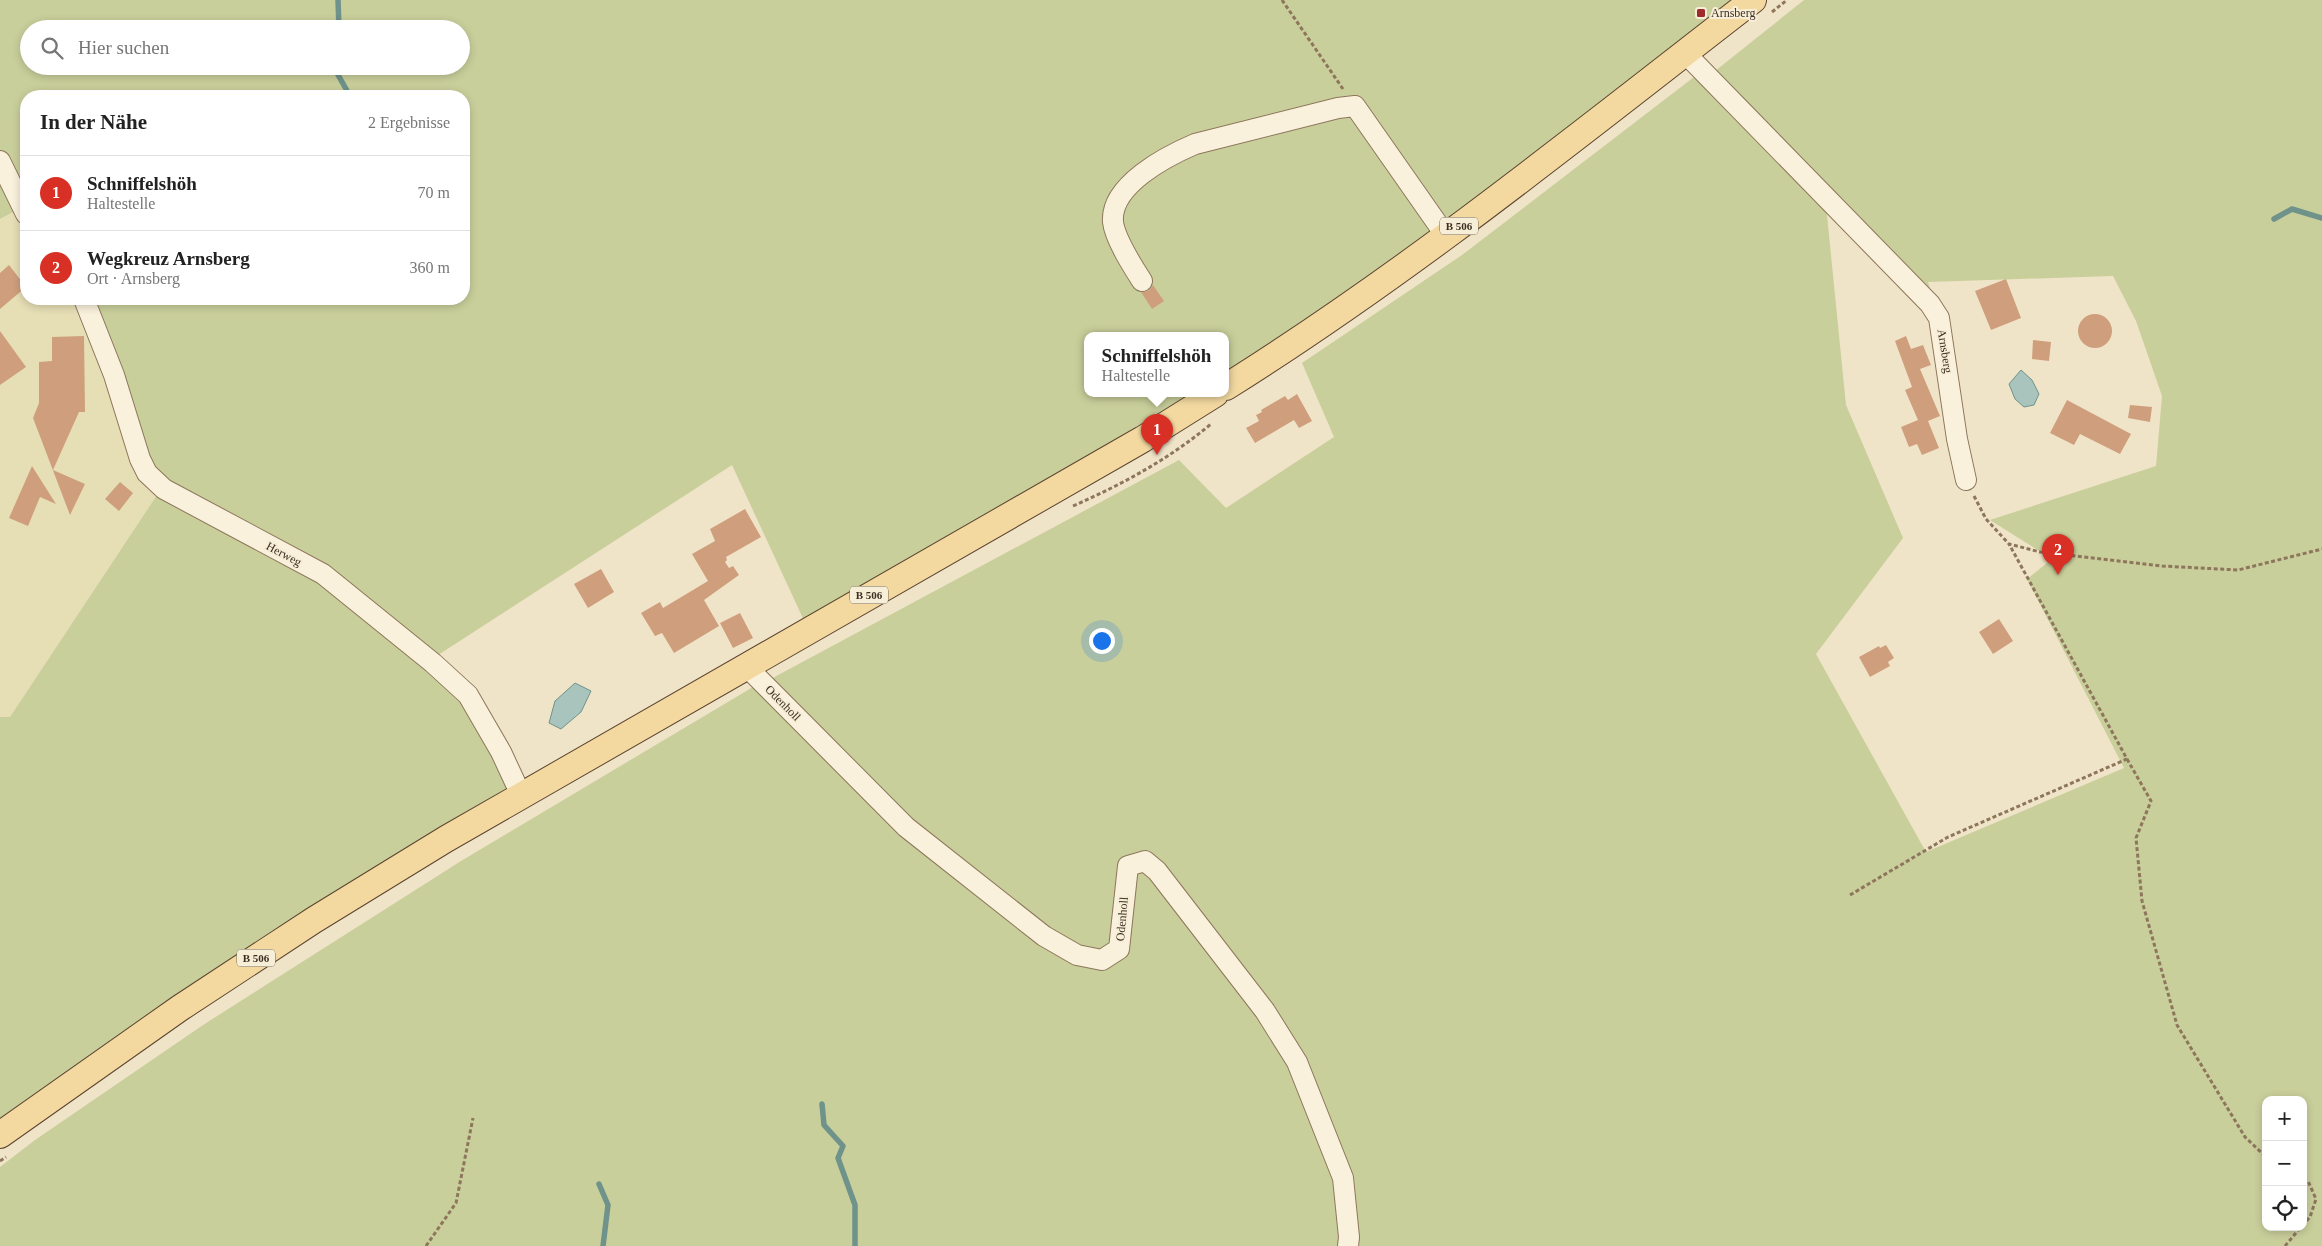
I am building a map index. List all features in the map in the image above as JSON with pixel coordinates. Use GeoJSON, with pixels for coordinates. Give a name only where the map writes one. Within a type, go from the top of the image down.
{"type":"FeatureCollection","features":[{"type":"Feature","properties":{"kind":"main road","name":"B 506"},"geometry":{"type":"LineString","coordinates":[[1229,385],[1369,292],[1446,236],[1753,0]]}},
{"type":"Feature","properties":{"kind":"main road","name":"B 506"},"geometry":{"type":"LineString","coordinates":[[4,1145],[180,1008],[246,964],[521,794],[1143,439],[1210,397]]}},
{"type":"Feature","properties":{"kind":"street","name":"Arnsberg"},"geometry":{"type":"LineString","coordinates":[[1685,53],[1930,304],[1939,318],[1957,439],[1966,480]]}},
{"type":"Feature","properties":{"kind":"street"},"geometry":{"type":"LineString","coordinates":[[1142,281],[1127,258],[1113,224],[1113,214],[1117,202],[1146,170],[1195,144],[1338,108],[1355,106],[1446,236]]}},
{"type":"Feature","properties":{"kind":"street"},"geometry":{"type":"LineString","coordinates":[[0,161],[20,202]]}},
{"type":"Feature","properties":{"kind":"street","name":"Herweg"},"geometry":{"type":"LineString","coordinates":[[89,305],[114,375],[140,459],[156,483],[323,574],[426,657],[468,695],[501,752],[521,794]]}},
{"type":"Feature","properties":{"kind":"street","name":"Odenholl"},"geometry":{"type":"LineString","coordinates":[[746,666],[906,827],[1044,936],[1077,955],[1102,960],[1119,949],[1128,866],[1146,861],[1157,871],[1265,1011],[1297,1062],[1342,1178],[1349,1237],[1348,1246]]}},
{"type":"Feature","properties":{"kind":"path"},"geometry":{"type":"LineString","coordinates":[[1282,0],[1355,106]]}},
{"type":"Feature","properties":{"kind":"path"},"geometry":{"type":"LineString","coordinates":[[1966,480],[1986,519],[2009,544],[2151,802],[2136,838],[2142,901],[2177,1025],[2245,1137],[2262,1153]]}},
{"type":"Feature","properties":{"kind":"path"},"geometry":{"type":"LineString","coordinates":[[2009,544],[2040,552],[2162,566],[2238,570],[2322,550]]}},
{"type":"Feature","properties":{"kind":"path"},"geometry":{"type":"LineString","coordinates":[[1850,895],[1948,837],[2127,759]]}},
{"type":"Feature","properties":{"kind":"path"},"geometry":{"type":"LineString","coordinates":[[426,1246],[456,1203],[473,1118]]}},
{"type":"Feature","properties":{"kind":"path"},"geometry":{"type":"LineString","coordinates":[[0,1161],[4,1145]]}},
{"type":"Feature","properties":{"kind":"path"},"geometry":{"type":"LineString","coordinates":[[2307,1181],[2316,1199],[2310,1218],[2307,1221]]}},
{"type":"Feature","properties":{"kind":"path"},"geometry":{"type":"LineString","coordinates":[[2285,1246],[2298,1231]]}},
{"type":"Feature","properties":{"kind":"shaded area"},"geometry":{"type":"Polygon","coordinates":[[[19,209],[20,210],[20,305],[81,305],[159,492],[10,717],[0,717],[0,219],[19,209]]]}},
{"type":"Feature","properties":{"kind":"green space"},"geometry":{"type":"Polygon","coordinates":[[[0,0],[1735,0],[1436,236],[1229,370],[1229,332],[1084,332],[1084,397],[1185,397],[806,625],[732,465],[435,657],[150,470],[90,305],[470,305],[470,90],[20,90],[20,194],[0,151],[0,0]]]}},
{"type":"Feature","properties":{"kind":"green space"},"geometry":{"type":"Polygon","coordinates":[[[1804,0],[2322,0],[2322,1246],[0,1246],[0,1167],[35,1140],[203,1025],[461,861],[758,684],[908,825],[767,681],[1179,460],[1226,508],[1334,437],[1302,363],[1462,255],[1694,77],[1826,205],[1846,405],[1903,538],[1816,654],[1926,852],[2124,768],[2027,579],[2052,559],[1990,520],[2156,466],[2162,396],[2136,321],[2113,276],[1928,282],[1934,301],[1710,75],[1804,0]]]}},
{"type":"Feature","properties":{"kind":"green space"},"geometry":{"type":"Polygon","coordinates":[[[0,170],[19,209],[0,219],[0,170]]]}},
{"type":"Feature","properties":{"kind":"green space"},"geometry":{"type":"Polygon","coordinates":[[[159,492],[343,595],[428,664],[462,703],[514,786],[0,1125],[0,717],[10,717],[159,492]]]}},
{"type":"Feature","properties":{"kind":"water"},"geometry":{"type":"Polygon","coordinates":[[[2021,370],[2032,380],[2039,394],[2034,405],[2024,407],[2015,399],[2009,384],[2021,370]]]}},
{"type":"Feature","properties":{"kind":"water"},"geometry":{"type":"Polygon","coordinates":[[[575,683],[591,691],[581,712],[561,729],[549,723],[555,701],[575,683]]]}},
{"type":"Feature","properties":{"kind":"building"},"geometry":{"type":"Polygon","coordinates":[[[9,265],[20,279],[20,292],[0,309],[0,273],[9,265]]]}},
{"type":"Feature","properties":{"kind":"building"},"geometry":{"type":"Polygon","coordinates":[[[2006,279],[2021,318],[1991,330],[1975,291],[2006,279]]]}},
{"type":"Feature","properties":{"kind":"building"},"geometry":{"type":"Polygon","coordinates":[[[1153,285],[1164,301],[1152,309],[1141,292],[1148,291],[1153,285]]]}},
{"type":"Feature","properties":{"kind":"building"},"geometry":{"type":"Polygon","coordinates":[[[2095,314],[2102,315],[2107,319],[2111,324],[2111,338],[2107,343],[2102,347],[2095,348],[2088,347],[2083,343],[2079,338],[2078,331],[2079,324],[2083,319],[2088,315],[2095,314]]]}},
{"type":"Feature","properties":{"kind":"building"},"geometry":{"type":"Polygon","coordinates":[[[0,331],[26,367],[0,385],[0,331]]]}},
{"type":"Feature","properties":{"kind":"building"},"geometry":{"type":"Polygon","coordinates":[[[84,336],[85,412],[79,412],[53,470],[85,484],[70,515],[33,418],[39,403],[39,362],[52,361],[52,337],[84,336]]]}},
{"type":"Feature","properties":{"kind":"building"},"geometry":{"type":"Polygon","coordinates":[[[1906,336],[1911,349],[1923,345],[1931,365],[1920,369],[1940,416],[1928,421],[1939,448],[1922,455],[1917,444],[1909,447],[1901,427],[1918,420],[1905,390],[1912,387],[1895,341],[1906,336]]]}},
{"type":"Feature","properties":{"kind":"building"},"geometry":{"type":"Polygon","coordinates":[[[2033,340],[2051,342],[2049,361],[2032,359],[2033,340]]]}},
{"type":"Feature","properties":{"kind":"building"},"geometry":{"type":"Polygon","coordinates":[[[1297,394],[1312,421],[1299,428],[1294,420],[1255,443],[1246,428],[1259,421],[1256,415],[1285,396],[1288,400],[1297,394]]]}},
{"type":"Feature","properties":{"kind":"building"},"geometry":{"type":"Polygon","coordinates":[[[2067,400],[2131,434],[2120,454],[2080,434],[2074,445],[2050,433],[2067,400]]]}},
{"type":"Feature","properties":{"kind":"building"},"geometry":{"type":"Polygon","coordinates":[[[2130,405],[2152,407],[2150,422],[2128,418],[2130,405]]]}},
{"type":"Feature","properties":{"kind":"building"},"geometry":{"type":"Polygon","coordinates":[[[32,466],[56,504],[40,497],[28,526],[9,518],[32,466]]]}},
{"type":"Feature","properties":{"kind":"building"},"geometry":{"type":"Polygon","coordinates":[[[120,482],[133,493],[119,511],[105,499],[120,482]]]}},
{"type":"Feature","properties":{"kind":"building"},"geometry":{"type":"Polygon","coordinates":[[[745,509],[761,537],[726,557],[727,560],[725,562],[729,568],[733,566],[739,575],[704,600],[719,626],[674,653],[662,633],[655,636],[641,613],[660,602],[663,608],[708,581],[692,554],[715,541],[710,529],[745,509]]]}},
{"type":"Feature","properties":{"kind":"building"},"geometry":{"type":"Polygon","coordinates":[[[601,569],[614,592],[588,608],[574,584],[601,569]]]}},
{"type":"Feature","properties":{"kind":"building"},"geometry":{"type":"Polygon","coordinates":[[[740,613],[753,638],[733,648],[720,623],[740,613]]]}},
{"type":"Feature","properties":{"kind":"building"},"geometry":{"type":"Polygon","coordinates":[[[1999,619],[2013,641],[1993,654],[1979,632],[1999,619]]]}},
{"type":"Feature","properties":{"kind":"building"},"geometry":{"type":"Polygon","coordinates":[[[1886,645],[1894,658],[1888,662],[1890,666],[1870,677],[1859,657],[1879,646],[1880,648],[1886,645]]]}},
{"type":"Feature","properties":{"kind":"waterway"},"geometry":{"type":"LineString","coordinates":[[338,0],[339,20]]}},
{"type":"Feature","properties":{"kind":"waterway"},"geometry":{"type":"LineString","coordinates":[[338,75],[347,90]]}},
{"type":"Feature","properties":{"kind":"waterway"},"geometry":{"type":"LineString","coordinates":[[2274,219],[2292,209],[2322,218]]}},
{"type":"Feature","properties":{"kind":"waterway"},"geometry":{"type":"LineString","coordinates":[[822,1104],[824,1125],[843,1146],[838,1158],[855,1205],[855,1246]]}},
{"type":"Feature","properties":{"kind":"waterway"},"geometry":{"type":"LineString","coordinates":[[599,1184],[608,1205],[603,1246]]}},
{"type":"Feature","properties":{"kind":"place","name":"Arnsberg"},"geometry":{"type":"Point","coordinates":[1701,13]}},
{"type":"Feature","properties":{"kind":"place","name":"Schniffelshöh"},"geometry":{"type":"Point","coordinates":[1157,455]}},
{"type":"Feature","properties":{"kind":"place","name":"Wegkreuz Arnsberg"},"geometry":{"type":"Point","coordinates":[2058,575]}}]}
